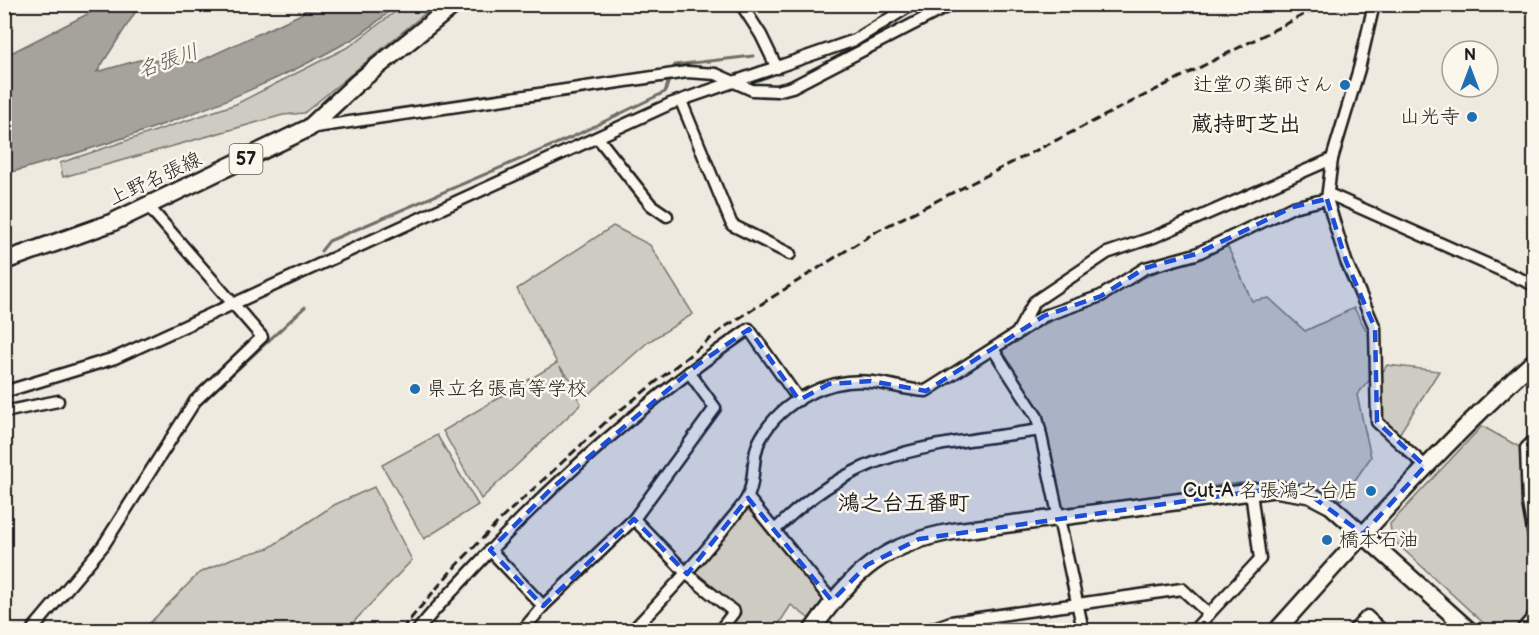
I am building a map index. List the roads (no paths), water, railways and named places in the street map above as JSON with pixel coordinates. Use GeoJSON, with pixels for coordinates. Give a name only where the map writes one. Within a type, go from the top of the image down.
{"type":"FeatureCollection","features":[{"type":"Feature","properties":{"kind":"main road","name":"上野名張線"},"geometry":{"type":"LineString","coordinates":[[4,261],[149,207],[309,128],[357,83],[455,4]]}},
{"type":"Feature","properties":{"kind":"street"},"geometry":{"type":"LineString","coordinates":[[741,4],[761,35],[777,68]]}},
{"type":"Feature","properties":{"kind":"street"},"geometry":{"type":"LineString","coordinates":[[4,392],[115,358],[681,100],[855,40],[913,4]]}},
{"type":"Feature","properties":{"kind":"street"},"geometry":{"type":"LineString","coordinates":[[309,128],[672,74],[705,72],[752,90],[777,91],[792,87],[952,4]]}},
{"type":"Feature","properties":{"kind":"street"},"geometry":{"type":"LineString","coordinates":[[1374,4],[1359,69],[1332,159],[1328,196],[1346,261],[1375,328],[1377,422],[1425,466]]}},
{"type":"Feature","properties":{"kind":"street"},"geometry":{"type":"LineString","coordinates":[[681,100],[732,225],[790,254]]}},
{"type":"Feature","properties":{"kind":"street"},"geometry":{"type":"LineString","coordinates":[[598,138],[651,204],[667,216]]}},
{"type":"Feature","properties":{"kind":"street"},"geometry":{"type":"LineString","coordinates":[[1016,335],[1034,302],[1107,253],[1154,237],[1332,159]]}},
{"type":"Feature","properties":{"kind":"street"},"geometry":{"type":"LineString","coordinates":[[633,630],[687,574],[748,498],[760,438],[777,417],[799,400],[824,386],[859,381],[906,390],[926,391],[1044,316],[1101,296],[1145,268],[1196,254],[1293,207],[1328,196],[1534,285]]}},
{"type":"Feature","properties":{"kind":"street"},"geometry":{"type":"LineString","coordinates":[[32,630],[103,546],[195,401],[262,337],[149,207]]}},
{"type":"Feature","properties":{"kind":"street"},"geometry":{"type":"LineString","coordinates":[[418,630],[490,550],[551,489],[689,372],[749,329],[799,400]]}},
{"type":"Feature","properties":{"kind":"street"},"geometry":{"type":"LineString","coordinates":[[993,349],[1037,417],[1083,630]]}},
{"type":"Feature","properties":{"kind":"street"},"geometry":{"type":"LineString","coordinates":[[1277,630],[1425,466],[1470,420],[1534,361]]}},
{"type":"Feature","properties":{"kind":"street"},"geometry":{"type":"LineString","coordinates":[[522,630],[543,606],[634,519],[715,408],[689,372]]}},
{"type":"Feature","properties":{"kind":"street"},"geometry":{"type":"LineString","coordinates":[[4,411],[58,401]]}},
{"type":"Feature","properties":{"kind":"street"},"geometry":{"type":"LineString","coordinates":[[775,530],[796,508],[827,486],[878,460],[923,447],[1040,430]]}},
{"type":"Feature","properties":{"kind":"street"},"geometry":{"type":"LineString","coordinates":[[1534,440],[1526,448],[1528,504],[1534,537]]}},
{"type":"Feature","properties":{"kind":"street"},"geometry":{"type":"LineString","coordinates":[[812,630],[832,601],[867,565],[902,544],[934,535],[1251,492],[1287,490],[1310,495],[1331,506],[1469,630]]}},
{"type":"Feature","properties":{"kind":"street"},"geometry":{"type":"LineString","coordinates":[[1194,630],[1260,559],[1251,492]]}},
{"type":"Feature","properties":{"kind":"street"},"geometry":{"type":"LineString","coordinates":[[748,498],[832,601]]}},
{"type":"Feature","properties":{"kind":"street"},"geometry":{"type":"LineString","coordinates":[[634,519],[687,574],[734,612],[720,630]]}},
{"type":"Feature","properties":{"kind":"street"},"geometry":{"type":"LineString","coordinates":[[490,550],[543,606]]}},
{"type":"Feature","properties":{"kind":"street"},"geometry":{"type":"LineString","coordinates":[[928,630],[951,622],[1182,590],[1209,614]]}},
{"type":"Feature","properties":{"kind":"street"},"geometry":{"type":"LineString","coordinates":[[1354,630],[1366,616],[1382,630]]}},
{"type":"Feature","properties":{"kind":"street"},"geometry":{"type":"LineString","coordinates":[[1522,630],[1534,616]]}},
{"type":"Feature","properties":{"kind":"water","name":"名張川"},"geometry":{"type":"Polygon","coordinates":[[[107,4],[140,5],[97,72],[139,60],[198,62],[299,15],[314,5],[398,5],[351,40],[310,62],[225,101],[94,148],[5,174],[5,56],[107,4]]]}},
{"type":"Feature","properties":{"kind":"waterway"},"geometry":{"type":"LineString","coordinates":[[672,71],[675,65],[753,56]]}},
{"type":"Feature","properties":{"kind":"waterway"},"geometry":{"type":"LineString","coordinates":[[321,251],[329,241],[572,137],[665,92],[670,77]]}},
{"type":"Feature","properties":{"kind":"waterway"},"geometry":{"type":"LineString","coordinates":[[103,554],[198,406],[305,307]]}},
{"type":"Feature","properties":{"kind":"railway"},"geometry":{"type":"LineString","coordinates":[[401,630],[453,569],[502,518],[608,420],[725,327],[877,231],[1325,4]]}},
{"type":"Feature","properties":{"kind":"place","name":"辻堂の薬師さん"},"geometry":{"type":"Point","coordinates":[1345,85]}},
{"type":"Feature","properties":{"kind":"place","name":"山光寺"},"geometry":{"type":"Point","coordinates":[1472,117]}},
{"type":"Feature","properties":{"kind":"place","name":"県立名張高等学校"},"geometry":{"type":"Point","coordinates":[415,389]}},
{"type":"Feature","properties":{"kind":"place","name":"Cut-A 名張鴻之台店"},"geometry":{"type":"Point","coordinates":[1371,491]}},
{"type":"Feature","properties":{"kind":"place","name":"橋本石油"},"geometry":{"type":"Point","coordinates":[1327,540]}},
{"type":"Feature","properties":{"kind":"district","name":"蔵持町芝出"},"geometry":{"type":"Point","coordinates":[1246,124]}},
{"type":"Feature","properties":{"kind":"district","name":"鴻之台五番町"},"geometry":{"type":"Point","coordinates":[904,503]}}]}
